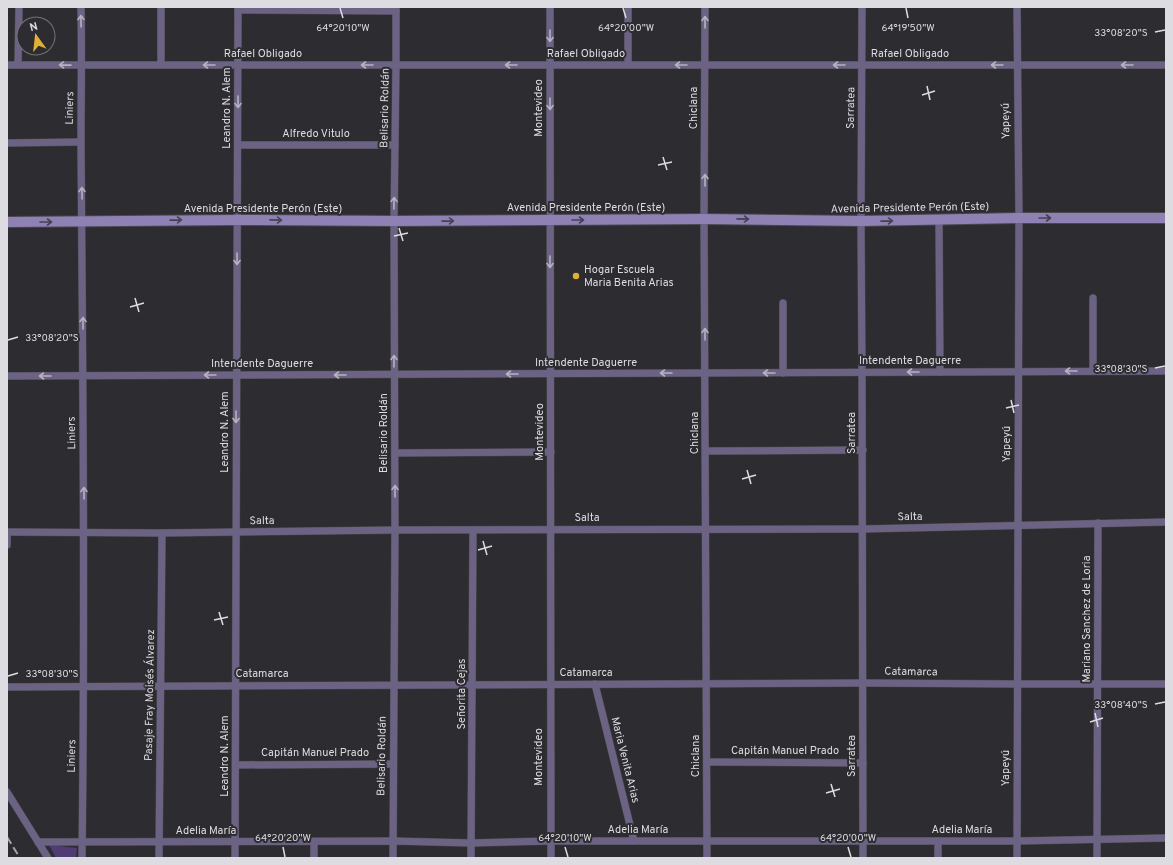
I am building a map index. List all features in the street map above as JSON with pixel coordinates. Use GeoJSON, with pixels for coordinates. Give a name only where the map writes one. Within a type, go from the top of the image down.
{"type":"FeatureCollection","features":[{"type":"Feature","properties":{"kind":"main road","name":"Avenida Presidente Perón (Este)"},"geometry":{"type":"LineString","coordinates":[[7,222],[704,219],[861,221],[1019,218],[1166,218]]}},
{"type":"Feature","properties":{"kind":"street"},"geometry":{"type":"LineString","coordinates":[[18,65],[19,7]]}},
{"type":"Feature","properties":{"kind":"street","name":"Liniers"},"geometry":{"type":"LineString","coordinates":[[81,7],[84,532],[82,858]]}},
{"type":"Feature","properties":{"kind":"street"},"geometry":{"type":"LineString","coordinates":[[161,7],[161,65]]}},
{"type":"Feature","properties":{"kind":"street","name":"Montevideo"},"geometry":{"type":"LineString","coordinates":[[550,7],[551,858]]}},
{"type":"Feature","properties":{"kind":"street"},"geometry":{"type":"LineString","coordinates":[[628,7],[628,65]]}},
{"type":"Feature","properties":{"kind":"street","name":"Chiclana"},"geometry":{"type":"LineString","coordinates":[[705,7],[704,219],[707,529],[707,858]]}},
{"type":"Feature","properties":{"kind":"street","name":"Sarratea"},"geometry":{"type":"LineString","coordinates":[[862,7],[861,221],[863,450],[863,858]]}},
{"type":"Feature","properties":{"kind":"street","name":"Yapeyú"},"geometry":{"type":"LineString","coordinates":[[1017,7],[1019,218],[1017,858]]}},
{"type":"Feature","properties":{"kind":"street"},"geometry":{"type":"LineString","coordinates":[[238,9],[396,9]]}},
{"type":"Feature","properties":{"kind":"street","name":"Leandro N. Alem"},"geometry":{"type":"LineString","coordinates":[[236,858],[238,9]]}},
{"type":"Feature","properties":{"kind":"street","name":"Belisario Roldán"},"geometry":{"type":"LineString","coordinates":[[393,858],[395,530],[394,221],[396,9]]}},
{"type":"Feature","properties":{"kind":"street","name":"Rafael Obligado"},"geometry":{"type":"LineString","coordinates":[[7,65],[1166,65]]}},
{"type":"Feature","properties":{"kind":"street"},"geometry":{"type":"LineString","coordinates":[[7,143],[81,142]]}},
{"type":"Feature","properties":{"kind":"street","name":"Alfredo Vitulo"},"geometry":{"type":"LineString","coordinates":[[238,145],[395,145]]}},
{"type":"Feature","properties":{"kind":"street"},"geometry":{"type":"LineString","coordinates":[[939,220],[940,372]]}},
{"type":"Feature","properties":{"kind":"street"},"geometry":{"type":"LineString","coordinates":[[1093,371],[1094,298]]}},
{"type":"Feature","properties":{"kind":"street"},"geometry":{"type":"LineString","coordinates":[[783,303],[783,373]]}},
{"type":"Feature","properties":{"kind":"street","name":"Intendente Daguerre"},"geometry":{"type":"LineString","coordinates":[[7,376],[1166,371]]}},
{"type":"Feature","properties":{"kind":"street"},"geometry":{"type":"LineString","coordinates":[[706,451],[863,450]]}},
{"type":"Feature","properties":{"kind":"street"},"geometry":{"type":"LineString","coordinates":[[395,454],[551,452]]}},
{"type":"Feature","properties":{"kind":"street","name":"Salta"},"geometry":{"type":"LineString","coordinates":[[7,532],[236,533],[395,530],[863,529],[1166,522]]}},
{"type":"Feature","properties":{"kind":"street","name":"Mariano Sanchez de Loria"},"geometry":{"type":"LineString","coordinates":[[1097,858],[1098,523]]}},
{"type":"Feature","properties":{"kind":"street","name":"Señorita Cejas"},"geometry":{"type":"LineString","coordinates":[[471,858],[473,530]]}},
{"type":"Feature","properties":{"kind":"street"},"geometry":{"type":"LineString","coordinates":[[7,532],[7,545]]}},
{"type":"Feature","properties":{"kind":"street","name":"Pasaje Fray Moisés Álvarez"},"geometry":{"type":"LineString","coordinates":[[159,858],[162,533]]}},
{"type":"Feature","properties":{"kind":"street","name":"Catamarca"},"geometry":{"type":"LineString","coordinates":[[7,686],[707,683],[1166,684]]}},
{"type":"Feature","properties":{"kind":"street","name":"Maria Venita Arias"},"geometry":{"type":"LineString","coordinates":[[595,684],[634,841]]}},
{"type":"Feature","properties":{"kind":"street","name":"Capitán Manuel Prado"},"geometry":{"type":"LineString","coordinates":[[707,762],[863,763]]}},
{"type":"Feature","properties":{"kind":"street","name":"Capitán Manuel Prado"},"geometry":{"type":"LineString","coordinates":[[236,765],[393,764]]}},
{"type":"Feature","properties":{"kind":"street"},"geometry":{"type":"LineString","coordinates":[[7,792],[48,858]]}},
{"type":"Feature","properties":{"kind":"street","name":"Adelia María"},"geometry":{"type":"LineString","coordinates":[[38,842],[471,843],[551,841],[1017,841],[1166,838]]}},
{"type":"Feature","properties":{"kind":"street"},"geometry":{"type":"LineString","coordinates":[[938,841],[938,858]]}},
{"type":"Feature","properties":{"kind":"street"},"geometry":{"type":"LineString","coordinates":[[314,842],[314,858]]}},
{"type":"Feature","properties":{"kind":"shaded area"},"geometry":{"type":"Polygon","coordinates":[[[49,845],[77,848],[76,858],[56,858],[49,845]]]}},
{"type":"Feature","properties":{"kind":"railway"},"geometry":{"type":"LineString","coordinates":[[7,837],[20,858]]}},
{"type":"Feature","properties":{"kind":"place","name":"Hogar Escuela Maria Benita Arias"},"geometry":{"type":"Point","coordinates":[576,276]}}]}
